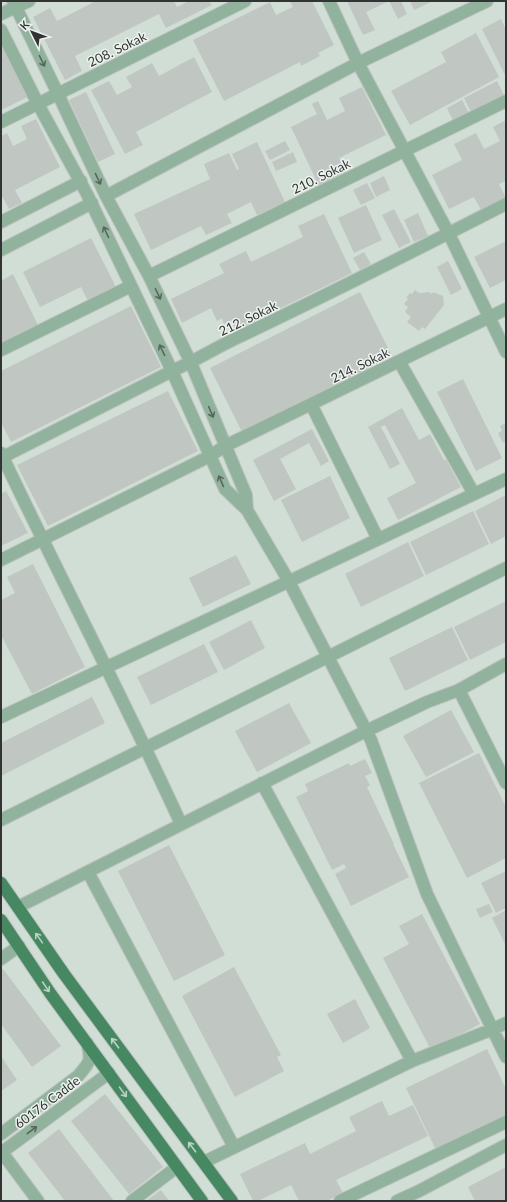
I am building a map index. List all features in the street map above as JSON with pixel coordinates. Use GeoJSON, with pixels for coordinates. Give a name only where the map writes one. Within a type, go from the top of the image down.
{"type":"FeatureCollection","features":[{"type":"Feature","properties":{"kind":"main road"},"geometry":{"type":"LineString","coordinates":[[1,883],[64,974],[232,1201]]}},
{"type":"Feature","properties":{"kind":"main road"},"geometry":{"type":"LineString","coordinates":[[1,920],[50,993],[202,1201]]}},
{"type":"Feature","properties":{"kind":"street"},"geometry":{"type":"LineString","coordinates":[[1,14],[14,4],[29,1]]}},
{"type":"Feature","properties":{"kind":"street","name":"208. Sokak"},"geometry":{"type":"LineString","coordinates":[[1,122],[245,1]]}},
{"type":"Feature","properties":{"kind":"street"},"geometry":{"type":"LineString","coordinates":[[328,1],[358,63],[448,234],[506,352]]}},
{"type":"Feature","properties":{"kind":"street"},"geometry":{"type":"LineString","coordinates":[[106,196],[358,63],[487,1]]}},
{"type":"Feature","properties":{"kind":"street"},"geometry":{"type":"LineString","coordinates":[[14,4],[106,196],[149,276],[191,363],[246,495],[247,510]]}},
{"type":"Feature","properties":{"kind":"street"},"geometry":{"type":"LineString","coordinates":[[1,30],[38,104],[92,203],[172,371],[225,489],[247,510],[288,581],[371,740],[427,894],[506,1056]]}},
{"type":"Feature","properties":{"kind":"street","name":"210. Sokak"},"geometry":{"type":"LineString","coordinates":[[149,276],[506,101]]}},
{"type":"Feature","properties":{"kind":"street"},"geometry":{"type":"LineString","coordinates":[[1,222],[81,181]]}},
{"type":"Feature","properties":{"kind":"street"},"geometry":{"type":"LineString","coordinates":[[1,250],[92,203]]}},
{"type":"Feature","properties":{"kind":"street","name":"212. Sokak"},"geometry":{"type":"LineString","coordinates":[[2,455],[191,363],[238,337],[314,301],[506,204]]}},
{"type":"Feature","properties":{"kind":"street"},"geometry":{"type":"LineString","coordinates":[[1,350],[131,286]]}},
{"type":"Feature","properties":{"kind":"street","name":"214. Sokak"},"geometry":{"type":"LineString","coordinates":[[210,456],[225,446],[506,309]]}},
{"type":"Feature","properties":{"kind":"street"},"geometry":{"type":"LineString","coordinates":[[399,361],[474,494]]}},
{"type":"Feature","properties":{"kind":"street"},"geometry":{"type":"LineString","coordinates":[[311,404],[378,539]]}},
{"type":"Feature","properties":{"kind":"street"},"geometry":{"type":"LineString","coordinates":[[2,455],[5,474],[42,540],[106,667],[181,824]]}},
{"type":"Feature","properties":{"kind":"street"},"geometry":{"type":"LineString","coordinates":[[1,560],[210,456]]}},
{"type":"Feature","properties":{"kind":"street"},"geometry":{"type":"LineString","coordinates":[[1,717],[506,479]]}},
{"type":"Feature","properties":{"kind":"street"},"geometry":{"type":"LineString","coordinates":[[1,820],[506,568]]}},
{"type":"Feature","properties":{"kind":"street"},"geometry":{"type":"LineString","coordinates":[[18,907],[366,731],[427,702],[459,690],[506,664]]}},
{"type":"Feature","properties":{"kind":"street"},"geometry":{"type":"LineString","coordinates":[[459,690],[506,783]]}},
{"type":"Feature","properties":{"kind":"street"},"geometry":{"type":"LineString","coordinates":[[262,783],[412,1061]]}},
{"type":"Feature","properties":{"kind":"street"},"geometry":{"type":"LineString","coordinates":[[88,872],[234,1148]]}},
{"type":"Feature","properties":{"kind":"street"},"geometry":{"type":"LineString","coordinates":[[1,959],[19,946]]}},
{"type":"Feature","properties":{"kind":"street"},"geometry":{"type":"LineString","coordinates":[[204,1162],[412,1061],[493,1030],[506,1023]]}},
{"type":"Feature","properties":{"kind":"street"},"geometry":{"type":"LineString","coordinates":[[1,1134],[78,1076],[88,1065],[90,1055],[86,1042]]}},
{"type":"Feature","properties":{"kind":"street","name":"60176 Cadde"},"geometry":{"type":"LineString","coordinates":[[1,1152],[109,1073]]}},
{"type":"Feature","properties":{"kind":"street"},"geometry":{"type":"LineString","coordinates":[[340,1201],[506,1122]]}},
{"type":"Feature","properties":{"kind":"street"},"geometry":{"type":"LineString","coordinates":[[397,1201],[506,1145]]}},
{"type":"Feature","properties":{"kind":"street"},"geometry":{"type":"LineString","coordinates":[[1,1152],[38,1201]]}},
{"type":"Feature","properties":{"kind":"street"},"geometry":{"type":"LineString","coordinates":[[132,1201],[177,1167]]}},
{"type":"Feature","properties":{"kind":"shaded area"},"geometry":{"type":"Polygon","coordinates":[[[1,1],[506,1],[506,1201],[1,1201],[1,1]]]}},
{"type":"Feature","properties":{"kind":"building"},"geometry":{"type":"Polygon","coordinates":[[[96,1],[174,1],[177,7],[187,1],[209,1],[212,5],[166,28],[159,14],[75,56],[82,71],[65,80],[33,17],[50,8],[57,21],[96,1]]]}},
{"type":"Feature","properties":{"kind":"building"},"geometry":{"type":"Polygon","coordinates":[[[290,1],[312,1],[334,45],[318,53],[320,56],[301,66],[300,62],[224,101],[193,40],[270,2],[276,15],[293,7],[290,1]]]}},
{"type":"Feature","properties":{"kind":"building"},"geometry":{"type":"Polygon","coordinates":[[[347,1],[389,1],[366,12],[375,30],[363,35],[347,1]]]}},
{"type":"Feature","properties":{"kind":"building"},"geometry":{"type":"Polygon","coordinates":[[[389,1],[401,1],[407,14],[398,19],[389,1]]]}},
{"type":"Feature","properties":{"kind":"building"},"geometry":{"type":"Polygon","coordinates":[[[410,1],[433,1],[414,10],[410,1]]]}},
{"type":"Feature","properties":{"kind":"building"},"geometry":{"type":"Polygon","coordinates":[[[501,19],[506,30],[506,77],[482,29],[501,19]]]}},
{"type":"Feature","properties":{"kind":"building"},"geometry":{"type":"Polygon","coordinates":[[[476,33],[499,77],[410,125],[391,91],[446,62],[441,52],[476,33]]]}},
{"type":"Feature","properties":{"kind":"building"},"geometry":{"type":"Polygon","coordinates":[[[3,48],[28,97],[1,110],[1,49],[3,48]]]}},
{"type":"Feature","properties":{"kind":"building"},"geometry":{"type":"Polygon","coordinates":[[[194,57],[212,92],[136,132],[143,145],[125,154],[91,90],[109,81],[117,95],[132,87],[126,77],[152,63],[159,76],[194,57]]]}},
{"type":"Feature","properties":{"kind":"building"},"geometry":{"type":"Polygon","coordinates":[[[497,81],[504,95],[471,112],[464,98],[497,81]]]}},
{"type":"Feature","properties":{"kind":"building"},"geometry":{"type":"Polygon","coordinates":[[[362,87],[386,135],[339,158],[346,173],[319,186],[291,127],[317,114],[312,104],[318,101],[327,120],[345,111],[339,98],[362,87]]]}},
{"type":"Feature","properties":{"kind":"building"},"geometry":{"type":"Polygon","coordinates":[[[86,92],[115,154],[98,162],[69,100],[86,92]]]}},
{"type":"Feature","properties":{"kind":"building"},"geometry":{"type":"Polygon","coordinates":[[[462,100],[469,113],[453,121],[447,108],[462,100]]]}},
{"type":"Feature","properties":{"kind":"building"},"geometry":{"type":"Polygon","coordinates":[[[36,119],[60,167],[15,190],[22,203],[9,209],[2,196],[1,197],[1,136],[7,133],[13,146],[27,139],[21,126],[36,119]]]}},
{"type":"Feature","properties":{"kind":"building"},"geometry":{"type":"Polygon","coordinates":[[[506,120],[506,181],[499,184],[506,198],[481,210],[474,197],[449,209],[432,175],[462,160],[454,144],[476,133],[484,149],[500,141],[493,127],[506,120]]]}},
{"type":"Feature","properties":{"kind":"building"},"geometry":{"type":"Polygon","coordinates":[[[285,141],[290,150],[270,160],[265,151],[285,141]]]}},
{"type":"Feature","properties":{"kind":"building"},"geometry":{"type":"Polygon","coordinates":[[[257,142],[285,202],[257,215],[251,202],[227,214],[232,223],[206,235],[201,226],[151,250],[134,214],[210,179],[204,164],[229,153],[237,170],[239,169],[232,154],[257,142]]]}},
{"type":"Feature","properties":{"kind":"building"},"geometry":{"type":"Polygon","coordinates":[[[293,152],[297,162],[276,171],[272,162],[293,152]]]}},
{"type":"Feature","properties":{"kind":"building"},"geometry":{"type":"Polygon","coordinates":[[[384,176],[390,190],[376,197],[370,183],[384,176]]]}},
{"type":"Feature","properties":{"kind":"building"},"geometry":{"type":"Polygon","coordinates":[[[367,183],[375,198],[361,205],[353,190],[367,183]]]}},
{"type":"Feature","properties":{"kind":"building"},"geometry":{"type":"Polygon","coordinates":[[[366,205],[382,240],[354,253],[338,218],[366,205]]]}},
{"type":"Feature","properties":{"kind":"building"},"geometry":{"type":"Polygon","coordinates":[[[394,209],[411,242],[399,248],[382,215],[394,209]]]}},
{"type":"Feature","properties":{"kind":"building"},"geometry":{"type":"Polygon","coordinates":[[[418,213],[428,236],[414,242],[404,220],[418,213]]]}},
{"type":"Feature","properties":{"kind":"building"},"geometry":{"type":"Polygon","coordinates":[[[324,214],[352,273],[236,330],[231,320],[224,324],[222,318],[217,321],[211,308],[182,323],[171,299],[224,273],[219,264],[246,251],[251,262],[303,237],[298,226],[324,214]]]}},
{"type":"Feature","properties":{"kind":"building"},"geometry":{"type":"Polygon","coordinates":[[[91,238],[116,287],[88,301],[81,287],[40,307],[23,272],[91,238]]]}},
{"type":"Feature","properties":{"kind":"building"},"geometry":{"type":"Polygon","coordinates":[[[506,241],[506,280],[490,288],[474,257],[506,241]]]}},
{"type":"Feature","properties":{"kind":"building"},"geometry":{"type":"Polygon","coordinates":[[[364,252],[371,264],[360,270],[353,258],[364,252]]]}},
{"type":"Feature","properties":{"kind":"building"},"geometry":{"type":"Polygon","coordinates":[[[448,261],[462,289],[451,295],[437,267],[448,261]]]}},
{"type":"Feature","properties":{"kind":"building"},"geometry":{"type":"Polygon","coordinates":[[[13,274],[38,325],[1,344],[1,281],[13,274]]]}},
{"type":"Feature","properties":{"kind":"building"},"geometry":{"type":"Polygon","coordinates":[[[415,290],[419,293],[429,292],[432,294],[433,292],[443,296],[444,305],[425,329],[422,327],[419,331],[407,322],[411,317],[405,312],[408,307],[404,304],[408,299],[406,298],[415,290]]]}},
{"type":"Feature","properties":{"kind":"building"},"geometry":{"type":"Polygon","coordinates":[[[360,292],[392,356],[242,432],[210,368],[360,292]]]}},
{"type":"Feature","properties":{"kind":"building"},"geometry":{"type":"Polygon","coordinates":[[[131,306],[161,367],[11,442],[1,422],[1,371],[131,306]]]}},
{"type":"Feature","properties":{"kind":"building"},"geometry":{"type":"Polygon","coordinates":[[[463,379],[502,458],[476,471],[437,392],[463,379]]]}},
{"type":"Feature","properties":{"kind":"building"},"geometry":{"type":"Polygon","coordinates":[[[168,391],[198,451],[48,526],[17,465],[168,391]]]}},
{"type":"Feature","properties":{"kind":"building"},"geometry":{"type":"Polygon","coordinates":[[[402,408],[419,440],[430,434],[461,487],[398,520],[387,498],[416,483],[385,425],[381,427],[400,464],[390,469],[368,427],[402,408]]]}},
{"type":"Feature","properties":{"kind":"building"},"geometry":{"type":"Polygon","coordinates":[[[506,423],[506,441],[503,443],[498,433],[502,431],[500,426],[506,423]]]}},
{"type":"Feature","properties":{"kind":"building"},"geometry":{"type":"Polygon","coordinates":[[[312,429],[329,461],[321,466],[309,443],[280,459],[296,489],[274,501],[253,460],[312,429]]]}},
{"type":"Feature","properties":{"kind":"building"},"geometry":{"type":"Polygon","coordinates":[[[330,476],[350,518],[302,542],[281,500],[330,476]]]}},
{"type":"Feature","properties":{"kind":"building"},"geometry":{"type":"Polygon","coordinates":[[[6,491],[28,533],[1,546],[1,494],[6,491]]]}},
{"type":"Feature","properties":{"kind":"building"},"geometry":{"type":"Polygon","coordinates":[[[506,495],[506,536],[491,544],[475,511],[506,495]]]}},
{"type":"Feature","properties":{"kind":"building"},"geometry":{"type":"Polygon","coordinates":[[[473,511],[489,544],[426,575],[410,542],[473,511]]]}},
{"type":"Feature","properties":{"kind":"building"},"geometry":{"type":"Polygon","coordinates":[[[408,542],[424,576],[361,607],[345,574],[408,542]]]}},
{"type":"Feature","properties":{"kind":"building"},"geometry":{"type":"Polygon","coordinates":[[[236,555],[251,584],[203,607],[189,578],[236,555]]]}},
{"type":"Feature","properties":{"kind":"building"},"geometry":{"type":"Polygon","coordinates":[[[33,564],[85,667],[32,694],[1,635],[1,600],[15,593],[7,577],[33,564]]]}},
{"type":"Feature","properties":{"kind":"building"},"geometry":{"type":"Polygon","coordinates":[[[506,601],[506,642],[470,660],[454,627],[506,601]]]}},
{"type":"Feature","properties":{"kind":"building"},"geometry":{"type":"Polygon","coordinates":[[[251,620],[265,648],[224,670],[209,642],[251,620]]]}},
{"type":"Feature","properties":{"kind":"building"},"geometry":{"type":"Polygon","coordinates":[[[452,627],[468,660],[405,691],[389,658],[452,627]]]}},
{"type":"Feature","properties":{"kind":"building"},"geometry":{"type":"Polygon","coordinates":[[[204,644],[218,672],[151,705],[137,677],[204,644]]]}},
{"type":"Feature","properties":{"kind":"building"},"geometry":{"type":"Polygon","coordinates":[[[92,697],[105,723],[1,776],[1,743],[92,697]]]}},
{"type":"Feature","properties":{"kind":"building"},"geometry":{"type":"Polygon","coordinates":[[[289,703],[311,743],[257,772],[235,731],[289,703]]]}},
{"type":"Feature","properties":{"kind":"building"},"geometry":{"type":"Polygon","coordinates":[[[451,710],[474,752],[426,777],[403,736],[451,710]]]}},
{"type":"Feature","properties":{"kind":"building"},"geometry":{"type":"Polygon","coordinates":[[[479,753],[506,807],[506,858],[467,878],[419,783],[479,753]]]}},
{"type":"Feature","properties":{"kind":"building"},"geometry":{"type":"Polygon","coordinates":[[[365,759],[372,773],[365,776],[370,785],[367,787],[409,877],[351,906],[335,874],[346,868],[344,864],[332,870],[296,797],[308,791],[305,784],[349,763],[350,766],[365,759]]]}},
{"type":"Feature","properties":{"kind":"building"},"geometry":{"type":"Polygon","coordinates":[[[169,845],[225,955],[174,981],[118,871],[169,845]]]}},
{"type":"Feature","properties":{"kind":"building"},"geometry":{"type":"Polygon","coordinates":[[[506,871],[506,908],[496,913],[481,883],[506,871]]]}},
{"type":"Feature","properties":{"kind":"building"},"geometry":{"type":"Polygon","coordinates":[[[489,904],[493,912],[480,918],[476,909],[489,904]]]}},
{"type":"Feature","properties":{"kind":"building"},"geometry":{"type":"Polygon","coordinates":[[[506,910],[506,946],[492,918],[506,910]]]}},
{"type":"Feature","properties":{"kind":"building"},"geometry":{"type":"Polygon","coordinates":[[[422,914],[480,1024],[431,1050],[383,958],[409,944],[399,926],[422,914]]]}},
{"type":"Feature","properties":{"kind":"building"},"geometry":{"type":"Polygon","coordinates":[[[234,967],[281,1055],[277,1057],[284,1071],[235,1097],[182,996],[234,967]]]}},
{"type":"Feature","properties":{"kind":"building"},"geometry":{"type":"Polygon","coordinates":[[[3,969],[61,1046],[32,1067],[1,1024],[1,971],[3,969]]]}},
{"type":"Feature","properties":{"kind":"building"},"geometry":{"type":"Polygon","coordinates":[[[355,999],[370,1028],[343,1043],[327,1014],[355,999]]]}},
{"type":"Feature","properties":{"kind":"building"},"geometry":{"type":"Polygon","coordinates":[[[487,1049],[506,1089],[506,1119],[437,1152],[406,1088],[487,1049]]]}},
{"type":"Feature","properties":{"kind":"building"},"geometry":{"type":"Polygon","coordinates":[[[1,1056],[17,1080],[1,1091],[1,1056]]]}},
{"type":"Feature","properties":{"kind":"building"},"geometry":{"type":"Polygon","coordinates":[[[105,1094],[163,1167],[129,1194],[71,1121],[105,1094]]]}},
{"type":"Feature","properties":{"kind":"building"},"geometry":{"type":"Polygon","coordinates":[[[382,1101],[389,1116],[413,1105],[428,1136],[336,1180],[343,1193],[327,1201],[299,1201],[291,1185],[258,1201],[253,1201],[240,1174],[305,1143],[310,1154],[356,1131],[349,1117],[382,1101]]]}},
{"type":"Feature","properties":{"kind":"building"},"geometry":{"type":"Polygon","coordinates":[[[59,1129],[114,1201],[65,1201],[28,1153],[59,1129]]]}},
{"type":"Feature","properties":{"kind":"building"},"geometry":{"type":"Polygon","coordinates":[[[506,1167],[506,1201],[475,1201],[468,1187],[506,1167]]]}},
{"type":"Feature","properties":{"kind":"building"},"geometry":{"type":"Polygon","coordinates":[[[161,1190],[169,1201],[146,1201],[161,1190]]]}}]}
